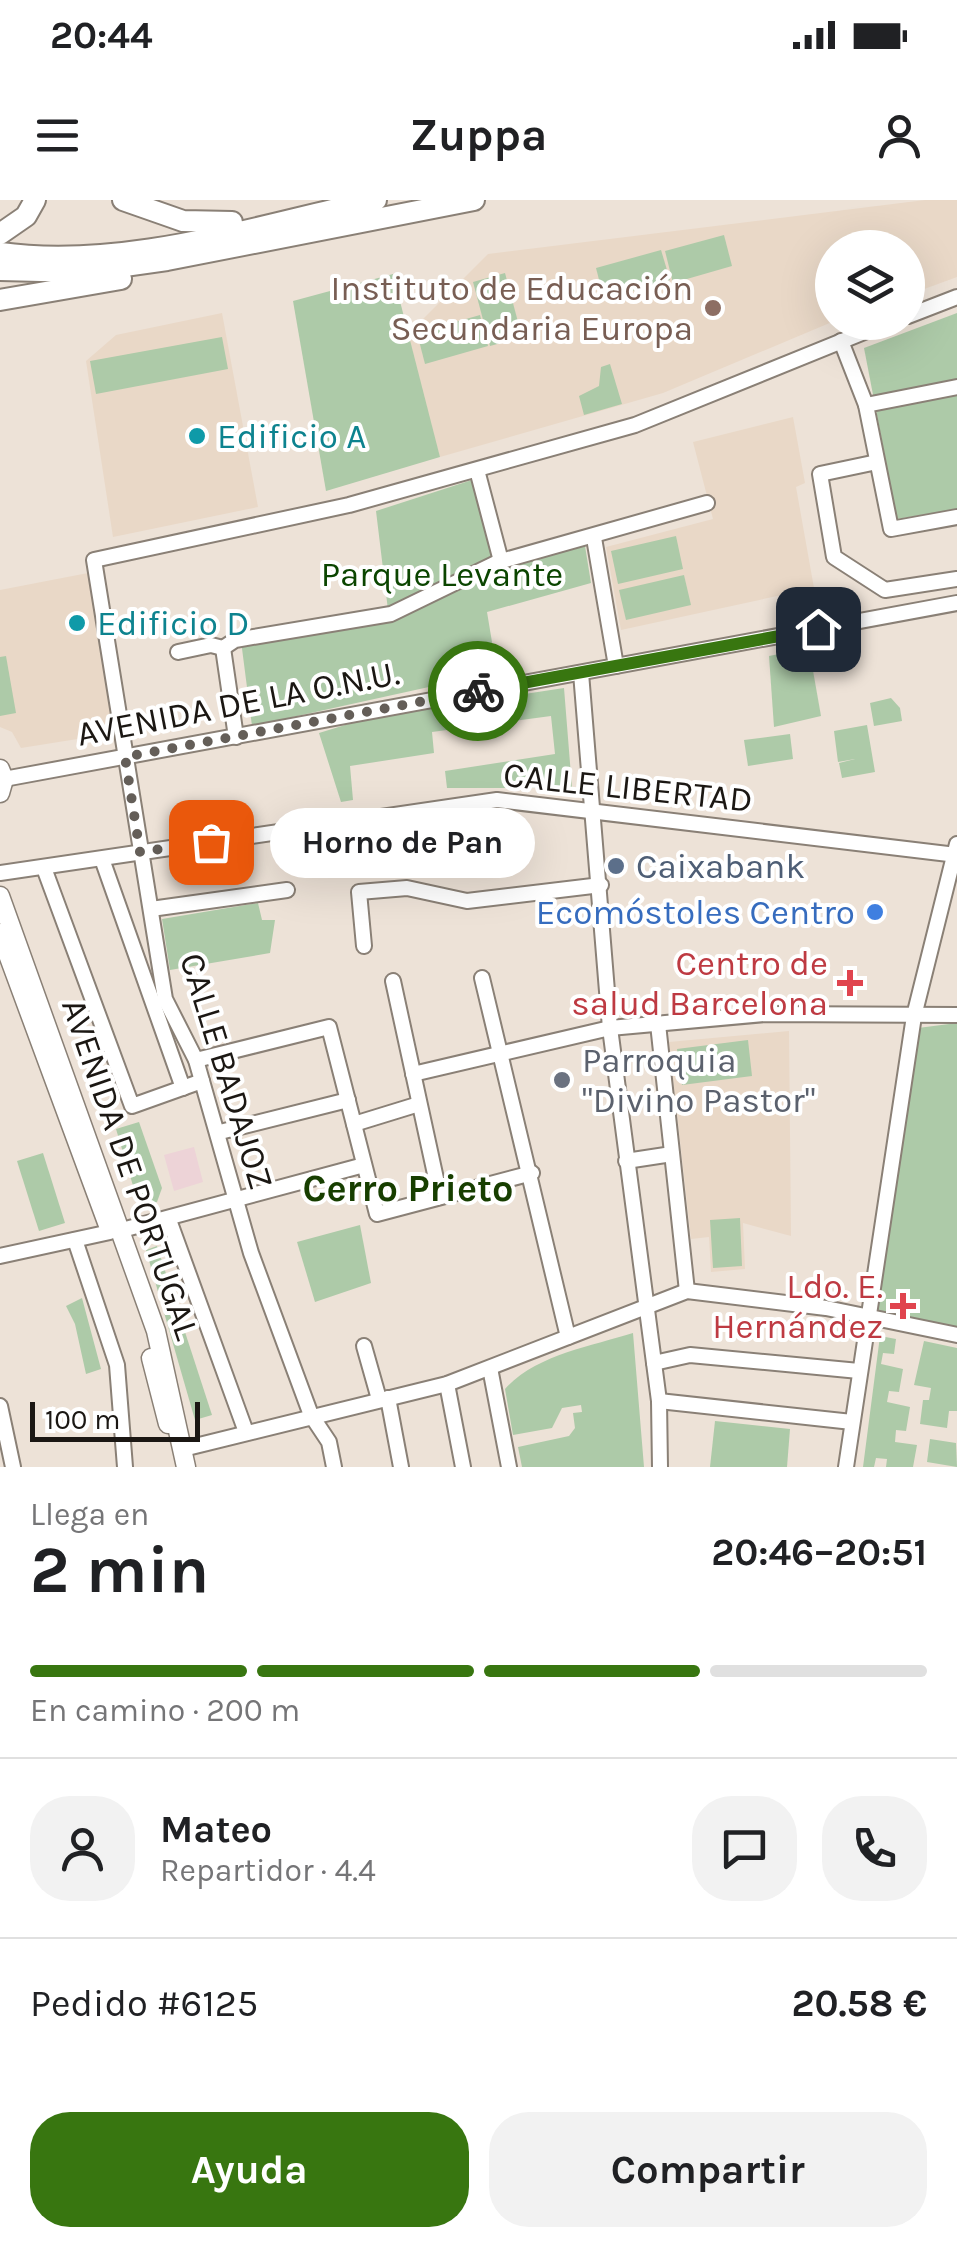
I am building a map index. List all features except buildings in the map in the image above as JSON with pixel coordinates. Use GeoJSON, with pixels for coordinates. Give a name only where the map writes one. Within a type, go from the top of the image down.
{"type":"FeatureCollection","features":[{"type":"Feature","properties":{"kind":"highway"},"geometry":{"type":"LineString","coordinates":[[0,234],[26,216],[36,200]]}},
{"type":"Feature","properties":{"kind":"highway"},"geometry":{"type":"LineString","coordinates":[[123,200],[183,221],[232,222],[342,200]]}},
{"type":"Feature","properties":{"kind":"highway"},"geometry":{"type":"LineString","coordinates":[[0,253],[78,258],[134,251],[376,200]]}},
{"type":"Feature","properties":{"kind":"highway"},"geometry":{"type":"LineString","coordinates":[[0,270],[82,272],[474,200]]}},
{"type":"Feature","properties":{"kind":"highway"},"geometry":{"type":"LineString","coordinates":[[0,300],[170,269],[337,228]]}},
{"type":"Feature","properties":{"kind":"main road","name":"AVENIDA DE PORTUGAL"},"geometry":{"type":"LineString","coordinates":[[0,896],[164,1362],[185,1458]]}},
{"type":"Feature","properties":{"kind":"main road","name":"AVENIDA DE PORTUGAL"},"geometry":{"type":"LineString","coordinates":[[0,933],[116,1231],[176,1467]]}},
{"type":"Feature","properties":{"kind":"street"},"geometry":{"type":"LineString","coordinates":[[925,309],[957,297]]}},
{"type":"Feature","properties":{"kind":"street"},"geometry":{"type":"LineString","coordinates":[[501,562],[478,470],[634,425],[841,341],[866,405],[891,529],[957,517]]}},
{"type":"Feature","properties":{"kind":"street"},"geometry":{"type":"LineString","coordinates":[[866,405],[957,387]]}},
{"type":"Feature","properties":{"kind":"street"},"geometry":{"type":"LineString","coordinates":[[878,462],[820,474],[834,557],[885,590],[957,579]]}},
{"type":"Feature","properties":{"kind":"street","name":"CALLE BADAJOZ"},"geometry":{"type":"LineString","coordinates":[[334,1467],[329,1442],[311,1415],[251,1253],[220,1132],[196,1060],[165,999],[94,560],[252,529],[478,470]]}},
{"type":"Feature","properties":{"kind":"street"},"geometry":{"type":"LineString","coordinates":[[178,652],[211,645],[222,648],[235,640],[391,614],[501,562],[706,503]]}},
{"type":"Feature","properties":{"kind":"street"},"geometry":{"type":"LineString","coordinates":[[594,538],[616,666]]}},
{"type":"Feature","properties":{"kind":"street","name":"AVENIDA DE LA O.N.U."},"geometry":{"type":"LineString","coordinates":[[1,780],[957,604]]}},
{"type":"Feature","properties":{"kind":"street"},"geometry":{"type":"LineString","coordinates":[[222,648],[236,737]]}},
{"type":"Feature","properties":{"kind":"street"},"geometry":{"type":"LineString","coordinates":[[581,673],[610,1028],[659,1401],[660,1467]]}},
{"type":"Feature","properties":{"kind":"street","name":"CALLE LIBERTAD"},"geometry":{"type":"LineString","coordinates":[[0,873],[497,800],[956,851]]}},
{"type":"Feature","properties":{"kind":"street"},"geometry":{"type":"LineString","coordinates":[[846,1467],[865,1316],[914,1016],[956,851]]}},
{"type":"Feature","properties":{"kind":"street","name":"CALLE BADAJOZ"},"geometry":{"type":"LineString","coordinates":[[102,858],[183,1088]]}},
{"type":"Feature","properties":{"kind":"street"},"geometry":{"type":"LineString","coordinates":[[44,868],[132,1106],[202,1082]]}},
{"type":"Feature","properties":{"kind":"street"},"geometry":{"type":"LineString","coordinates":[[364,946],[359,892],[407,888],[467,901],[601,885]]}},
{"type":"Feature","properties":{"kind":"street"},"geometry":{"type":"LineString","coordinates":[[151,908],[286,890]]}},
{"type":"Feature","properties":{"kind":"street"},"geometry":{"type":"LineString","coordinates":[[482,978],[568,1337]]}},
{"type":"Feature","properties":{"kind":"street"},"geometry":{"type":"LineString","coordinates":[[394,981],[440,1197]]}},
{"type":"Feature","properties":{"kind":"street"},"geometry":{"type":"LineString","coordinates":[[413,1074],[610,1028],[765,1014],[957,1015]]}},
{"type":"Feature","properties":{"kind":"street"},"geometry":{"type":"LineString","coordinates":[[658,1024],[687,1291]]}},
{"type":"Feature","properties":{"kind":"street"},"geometry":{"type":"LineString","coordinates":[[196,1060],[330,1027],[376,1214],[532,1174]]}},
{"type":"Feature","properties":{"kind":"street"},"geometry":{"type":"LineString","coordinates":[[220,1132],[348,1100]]}},
{"type":"Feature","properties":{"kind":"street"},"geometry":{"type":"LineString","coordinates":[[354,1124],[419,1104]]}},
{"type":"Feature","properties":{"kind":"street"},"geometry":{"type":"LineString","coordinates":[[626,1161],[672,1154]]}},
{"type":"Feature","properties":{"kind":"street"},"geometry":{"type":"LineString","coordinates":[[0,1256],[170,1220],[364,1165]]}},
{"type":"Feature","properties":{"kind":"street"},"geometry":{"type":"LineString","coordinates":[[170,1220],[246,1432]]}},
{"type":"Feature","properties":{"kind":"street"},"geometry":{"type":"LineString","coordinates":[[75,1240],[117,1365],[125,1467]]}},
{"type":"Feature","properties":{"kind":"street"},"geometry":{"type":"LineString","coordinates":[[185,1458],[246,1432],[447,1384],[687,1291],[865,1316],[957,1335]]}},
{"type":"Feature","properties":{"kind":"street"},"geometry":{"type":"LineString","coordinates":[[364,1346],[401,1467]]}},
{"type":"Feature","properties":{"kind":"street"},"geometry":{"type":"LineString","coordinates":[[654,1363],[690,1355],[859,1371]]}},
{"type":"Feature","properties":{"kind":"street"},"geometry":{"type":"LineString","coordinates":[[490,1368],[509,1467]]}},
{"type":"Feature","properties":{"kind":"street"},"geometry":{"type":"LineString","coordinates":[[447,1384],[463,1467]]}},
{"type":"Feature","properties":{"kind":"street"},"geometry":{"type":"LineString","coordinates":[[659,1401],[852,1422]]}},
{"type":"Feature","properties":{"kind":"street"},"geometry":{"type":"LineString","coordinates":[[0,1406],[13,1467]]}},
{"type":"Feature","properties":{"kind":"shaded area"},"geometry":{"type":"Polygon","coordinates":[[[925,200],[957,200],[957,277],[925,289],[925,230],[815,230],[815,329],[663,393],[440,457],[405,337],[488,254],[925,200]]]}},
{"type":"Feature","properties":{"kind":"shaded area"},"geometry":{"type":"Polygon","coordinates":[[[222,313],[258,507],[113,537],[86,361],[116,335],[222,313]]]}},
{"type":"Feature","properties":{"kind":"shaded area"},"geometry":{"type":"Polygon","coordinates":[[[793,417],[805,483],[796,487],[814,588],[621,630],[606,547],[713,519],[693,442],[793,417]]]}},
{"type":"Feature","properties":{"kind":"shaded area"},"geometry":{"type":"Polygon","coordinates":[[[88,573],[115,733],[21,748],[12,732],[0,727],[0,590],[88,573]]]}},
{"type":"Feature","properties":{"kind":"shaded area"},"geometry":{"type":"Polygon","coordinates":[[[789,1031],[791,1236],[743,1223],[745,1269],[711,1272],[709,1237],[691,1239],[669,1042],[789,1031]]]}},
{"type":"Feature","properties":{"kind":"shaded area"},"geometry":{"type":"Polygon","coordinates":[[[194,1147],[203,1182],[174,1191],[164,1155],[194,1147]]]}},
{"type":"Feature","properties":{"kind":"green space"},"geometry":{"type":"Polygon","coordinates":[[[724,235],[732,266],[673,283],[665,251],[724,235]]]}},
{"type":"Feature","properties":{"kind":"green space"},"geometry":{"type":"Polygon","coordinates":[[[661,250],[670,280],[604,299],[596,268],[661,250]]]}},
{"type":"Feature","properties":{"kind":"green space"},"geometry":{"type":"Polygon","coordinates":[[[505,273],[522,337],[490,346],[473,282],[505,273]]]}},
{"type":"Feature","properties":{"kind":"green space"},"geometry":{"type":"Polygon","coordinates":[[[393,274],[440,457],[326,491],[293,301],[393,274]]]}},
{"type":"Feature","properties":{"kind":"green space"},"geometry":{"type":"Polygon","coordinates":[[[957,313],[957,509],[897,519],[864,348],[885,340],[925,340],[925,325],[957,313]]]}},
{"type":"Feature","properties":{"kind":"green space"},"geometry":{"type":"Polygon","coordinates":[[[480,315],[488,346],[425,364],[417,333],[480,315]]]}},
{"type":"Feature","properties":{"kind":"green space"},"geometry":{"type":"Polygon","coordinates":[[[222,337],[228,369],[96,394],[90,361],[222,337]]]}},
{"type":"Feature","properties":{"kind":"green space"},"geometry":{"type":"Polygon","coordinates":[[[610,364],[622,404],[584,415],[579,396],[599,386],[601,367],[610,364]]]}},
{"type":"Feature","properties":{"kind":"green space","name":"Parque Levante"},"geometry":{"type":"Polygon","coordinates":[[[475,479],[500,569],[585,546],[591,583],[487,612],[497,672],[252,726],[240,633],[388,610],[376,511],[475,479]]]}},
{"type":"Feature","properties":{"kind":"green space"},"geometry":{"type":"Polygon","coordinates":[[[676,536],[683,569],[618,584],[611,551],[676,536]]]}},
{"type":"Feature","properties":{"kind":"green space"},"geometry":{"type":"Polygon","coordinates":[[[684,575],[691,605],[626,620],[619,590],[684,575]]]}},
{"type":"Feature","properties":{"kind":"green space"},"geometry":{"type":"Polygon","coordinates":[[[809,648],[821,716],[774,727],[769,656],[809,648]]]}},
{"type":"Feature","properties":{"kind":"green space"},"geometry":{"type":"Polygon","coordinates":[[[6,656],[16,713],[0,716],[0,657],[6,656]]]}},
{"type":"Feature","properties":{"kind":"green space"},"geometry":{"type":"Polygon","coordinates":[[[564,688],[572,788],[447,788],[445,771],[555,754],[551,716],[432,732],[434,753],[350,766],[353,800],[341,802],[319,733],[368,718],[564,688]]]}},
{"type":"Feature","properties":{"kind":"green space"},"geometry":{"type":"Polygon","coordinates":[[[891,698],[900,708],[902,721],[874,726],[870,703],[891,698]]]}},
{"type":"Feature","properties":{"kind":"green space"},"geometry":{"type":"Polygon","coordinates":[[[867,725],[875,772],[842,778],[839,763],[855,759],[838,762],[834,731],[867,725]]]}},
{"type":"Feature","properties":{"kind":"green space"},"geometry":{"type":"Polygon","coordinates":[[[790,734],[793,759],[748,766],[744,740],[790,734]]]}},
{"type":"Feature","properties":{"kind":"green space"},"geometry":{"type":"Polygon","coordinates":[[[258,903],[262,920],[275,920],[270,953],[170,970],[162,919],[258,903]]]}},
{"type":"Feature","properties":{"kind":"green space"},"geometry":{"type":"Polygon","coordinates":[[[957,1023],[957,1327],[873,1313],[918,1028],[957,1023]]]}},
{"type":"Feature","properties":{"kind":"green space"},"geometry":{"type":"Polygon","coordinates":[[[748,1040],[752,1076],[682,1085],[677,1049],[748,1040]]]}},
{"type":"Feature","properties":{"kind":"green space"},"geometry":{"type":"Polygon","coordinates":[[[139,1122],[162,1188],[157,1202],[146,1205],[137,1199],[116,1129],[139,1122]]]}},
{"type":"Feature","properties":{"kind":"green space"},"geometry":{"type":"Polygon","coordinates":[[[43,1153],[65,1223],[39,1231],[17,1161],[43,1153]]]}},
{"type":"Feature","properties":{"kind":"green space"},"geometry":{"type":"Polygon","coordinates":[[[740,1218],[742,1266],[713,1268],[710,1220],[740,1218]]]}},
{"type":"Feature","properties":{"kind":"green space"},"geometry":{"type":"Polygon","coordinates":[[[360,1225],[371,1283],[315,1302],[297,1242],[360,1225]]]}},
{"type":"Feature","properties":{"kind":"green space"},"geometry":{"type":"Polygon","coordinates":[[[157,1246],[212,1415],[195,1420],[146,1250],[157,1246]]]}},
{"type":"Feature","properties":{"kind":"green space"},"geometry":{"type":"Polygon","coordinates":[[[82,1298],[101,1369],[86,1374],[75,1324],[66,1306],[82,1298]]]}},
{"type":"Feature","properties":{"kind":"green space"},"geometry":{"type":"Polygon","coordinates":[[[633,1333],[644,1467],[522,1467],[518,1447],[569,1436],[575,1428],[573,1413],[582,1412],[581,1405],[562,1408],[552,1428],[513,1435],[505,1389],[517,1377],[548,1360],[633,1333]]]}},
{"type":"Feature","properties":{"kind":"green space"},"geometry":{"type":"Polygon","coordinates":[[[880,1336],[896,1339],[894,1354],[883,1353],[881,1364],[903,1369],[899,1392],[889,1391],[887,1402],[910,1407],[906,1431],[896,1430],[895,1442],[917,1445],[913,1467],[886,1467],[887,1459],[876,1458],[874,1467],[863,1467],[880,1336]]]}},
{"type":"Feature","properties":{"kind":"green space"},"geometry":{"type":"Polygon","coordinates":[[[924,1341],[957,1348],[957,1411],[949,1411],[947,1428],[920,1424],[923,1400],[929,1400],[931,1388],[914,1385],[924,1341]]]}},
{"type":"Feature","properties":{"kind":"green space"},"geometry":{"type":"Polygon","coordinates":[[[715,1421],[790,1429],[787,1467],[710,1467],[715,1421]]]}},
{"type":"Feature","properties":{"kind":"green space"},"geometry":{"type":"Polygon","coordinates":[[[930,1439],[956,1443],[957,1467],[927,1462],[930,1439]]]}},
{"type":"Feature","properties":{"kind":"way so far"},"geometry":{"type":"LineString","coordinates":[[211,842],[140,852],[125,757],[478,691]]}},
{"type":"Feature","properties":{"kind":"place","name":"Instituto de Educación Secundaria Europa"},"geometry":{"type":"Point","coordinates":[713,308]}},
{"type":"Feature","properties":{"kind":"place","name":"Edificio A"},"geometry":{"type":"Point","coordinates":[197,436]}},
{"type":"Feature","properties":{"kind":"place","name":"Edificio D"},"geometry":{"type":"Point","coordinates":[77,623]}},
{"type":"Feature","properties":{"kind":"place","name":"Horno de Pan"},"geometry":{"type":"Point","coordinates":[211,842]}},
{"type":"Feature","properties":{"kind":"place","name":"Caixabank"},"geometry":{"type":"Point","coordinates":[616,866]}},
{"type":"Feature","properties":{"kind":"place","name":"Ecomóstoles Centro"},"geometry":{"type":"Point","coordinates":[875,912]}},
{"type":"Feature","properties":{"kind":"place","name":"Centro de salud Barcelona"},"geometry":{"type":"Point","coordinates":[850,983]}},
{"type":"Feature","properties":{"kind":"place","name":"Parroquia \"Divino Pastor\""},"geometry":{"type":"Point","coordinates":[562,1080]}},
{"type":"Feature","properties":{"kind":"place","name":"Ldo. E. Hernández"},"geometry":{"type":"Point","coordinates":[903,1306]}},
{"type":"Feature","properties":{"kind":"district","name":"Cerro Prieto"},"geometry":{"type":"Point","coordinates":[408,1188]}},
{"type":"Feature","properties":{"kind":"route"},"geometry":{"type":"LineString","coordinates":[[478,691],[818,629]]}}]}
